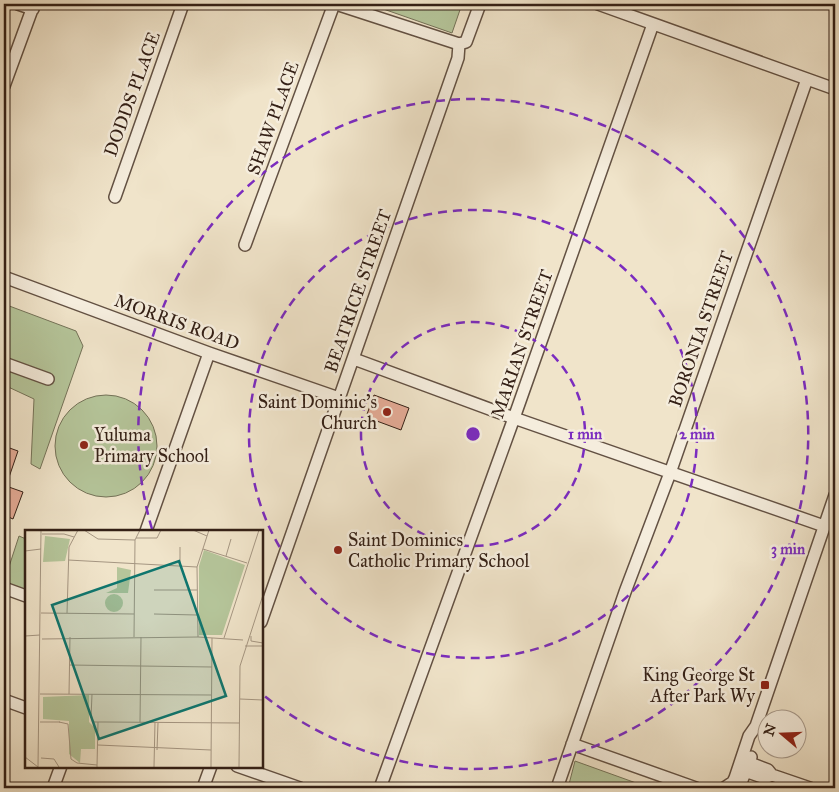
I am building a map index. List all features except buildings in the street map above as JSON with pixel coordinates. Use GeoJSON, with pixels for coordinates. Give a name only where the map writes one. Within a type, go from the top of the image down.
{"type":"FeatureCollection","features":[{"type":"Feature","properties":{"kind":"street"},"geometry":{"type":"LineString","coordinates":[[4,86],[34,6],[18,4]]}},
{"type":"Feature","properties":{"kind":"street","name":"DODDS PLACE"},"geometry":{"type":"LineString","coordinates":[[115,197],[183,4]]}},
{"type":"Feature","properties":{"kind":"street"},"geometry":{"type":"LineString","coordinates":[[335,4],[459,44]]}},
{"type":"Feature","properties":{"kind":"street","name":"SHAW PLACE"},"geometry":{"type":"LineString","coordinates":[[245,245],[335,4]]}},
{"type":"Feature","properties":{"kind":"street","name":"BEATRICE STREET"},"geometry":{"type":"LineString","coordinates":[[262,619],[458,58],[459,44],[466,42],[480,4]]}},
{"type":"Feature","properties":{"kind":"street"},"geometry":{"type":"LineString","coordinates":[[598,4],[835,89]]}},
{"type":"Feature","properties":{"kind":"street","name":"MARIAN STREET"},"geometry":{"type":"LineString","coordinates":[[380,788],[514,418],[653,24]]}},
{"type":"Feature","properties":{"kind":"street","name":"BORONIA STREET"},"geometry":{"type":"LineString","coordinates":[[557,788],[625,592],[670,473],[807,79]]}},
{"type":"Feature","properties":{"kind":"street","name":"MORRIS ROAD"},"geometry":{"type":"LineString","coordinates":[[4,277],[209,353],[338,398]]}},
{"type":"Feature","properties":{"kind":"street"},"geometry":{"type":"LineString","coordinates":[[146,530],[209,353]]}},
{"type":"Feature","properties":{"kind":"street"},"geometry":{"type":"LineString","coordinates":[[354,359],[514,418],[824,526]]}},
{"type":"Feature","properties":{"kind":"street"},"geometry":{"type":"LineString","coordinates":[[4,364],[48,379]]}},
{"type":"Feature","properties":{"kind":"street"},"geometry":{"type":"LineString","coordinates":[[739,788],[744,766],[756,738],[756,726],[835,495]]}},
{"type":"Feature","properties":{"kind":"street"},"geometry":{"type":"LineString","coordinates":[[4,588],[25,596]]}},
{"type":"Feature","properties":{"kind":"street"},"geometry":{"type":"LineString","coordinates":[[4,700],[25,708]]}},
{"type":"Feature","properties":{"kind":"street"},"geometry":{"type":"LineString","coordinates":[[572,744],[696,788]]}},
{"type":"Feature","properties":{"kind":"street"},"geometry":{"type":"LineString","coordinates":[[744,766],[765,778],[772,775],[810,788]]}},
{"type":"Feature","properties":{"kind":"street"},"geometry":{"type":"LineString","coordinates":[[724,788],[733,782],[744,766]]}},
{"type":"Feature","properties":{"kind":"street"},"geometry":{"type":"LineString","coordinates":[[53,788],[60,767]]}},
{"type":"Feature","properties":{"kind":"street"},"geometry":{"type":"LineString","coordinates":[[203,788],[211,767]]}},
{"type":"Feature","properties":{"kind":"street"},"geometry":{"type":"LineString","coordinates":[[240,767],[300,788]]}},
{"type":"Feature","properties":{"kind":"green space"},"geometry":{"type":"Polygon","coordinates":[[[369,4],[462,4],[452,33],[369,4]]]}},
{"type":"Feature","properties":{"kind":"green space"},"geometry":{"type":"Polygon","coordinates":[[[4,304],[76,331],[83,346],[40,469],[31,464],[34,399],[4,385],[4,304]]]}},
{"type":"Feature","properties":{"kind":"green space"},"geometry":{"type":"Polygon","coordinates":[[[106,395],[125,399],[142,410],[153,427],[157,446],[153,465],[142,482],[125,493],[106,497],[87,493],[70,482],[59,465],[55,446],[59,427],[70,410],[87,399],[106,395]]]}},
{"type":"Feature","properties":{"kind":"green space"},"geometry":{"type":"Polygon","coordinates":[[[19,536],[25,539],[25,590],[4,582],[19,536]]]}},
{"type":"Feature","properties":{"kind":"green space"},"geometry":{"type":"Polygon","coordinates":[[[575,761],[650,788],[568,788],[575,761]]]}},
{"type":"Feature","properties":{"kind":"place","name":"Saint Dominic's Church"},"geometry":{"type":"Point","coordinates":[387,412]}},
{"type":"Feature","properties":{"kind":"place","name":"Yuluma Primary School"},"geometry":{"type":"Point","coordinates":[84,445]}},
{"type":"Feature","properties":{"kind":"place","name":"Saint Dominics Catholic Primary School"},"geometry":{"type":"Point","coordinates":[338,550]}},
{"type":"Feature","properties":{"kind":"place","name":"King George St After Park Wy"},"geometry":{"type":"Point","coordinates":[765,685]}}]}
